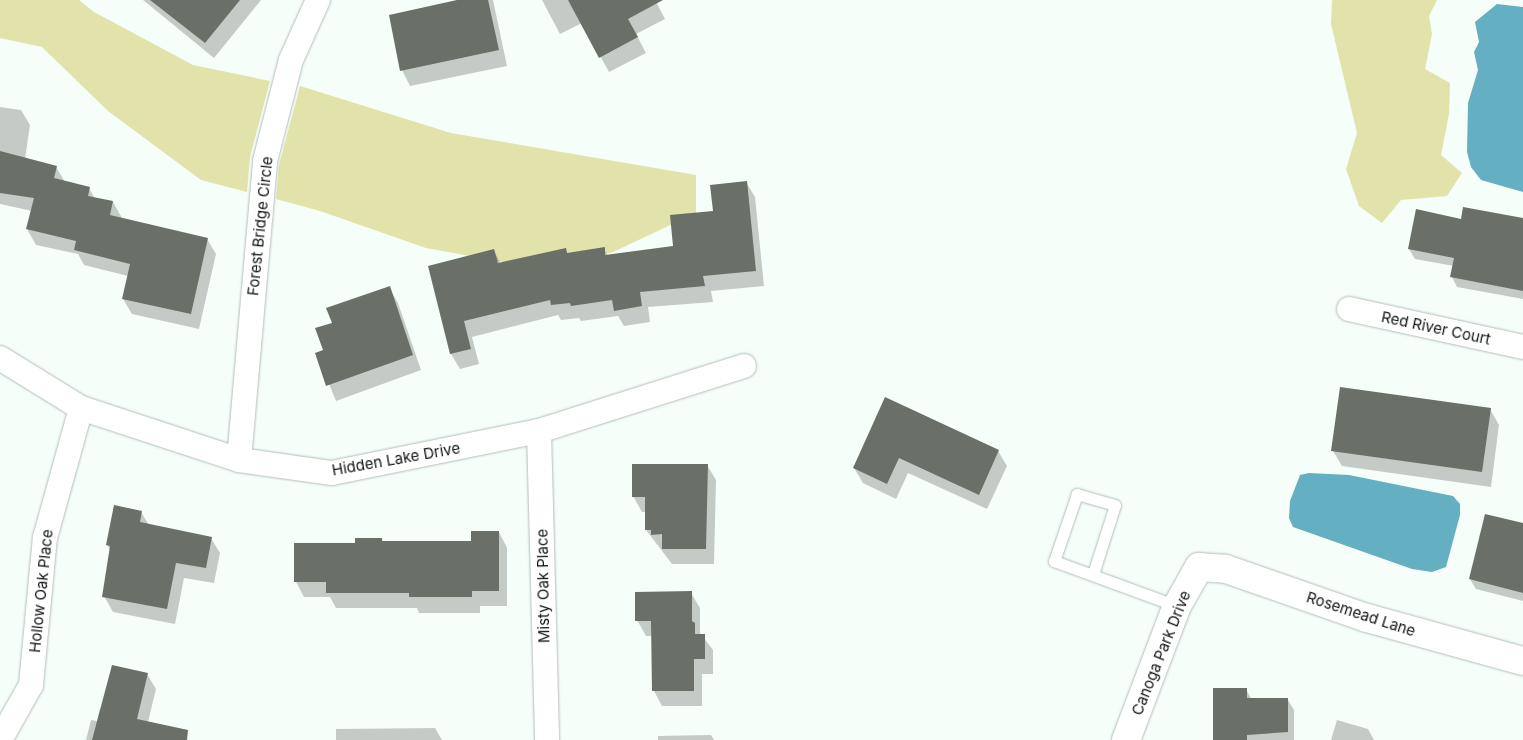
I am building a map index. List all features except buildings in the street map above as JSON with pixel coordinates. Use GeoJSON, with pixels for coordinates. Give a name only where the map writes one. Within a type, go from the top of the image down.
{"type":"FeatureCollection","features":[{"type":"Feature","properties":{"kind":"street","name":"Forest Bridge Circle"},"geometry":{"type":"LineString","coordinates":[[239,460],[265,161],[291,60],[318,0]]}},
{"type":"Feature","properties":{"kind":"street","name":"Red River Court"},"geometry":{"type":"LineString","coordinates":[[1349,309],[1523,347]]}},
{"type":"Feature","properties":{"kind":"street","name":"Hidden Lake Drive"},"geometry":{"type":"LineString","coordinates":[[0,358],[81,408],[239,460],[332,473],[540,432],[744,366]]}},
{"type":"Feature","properties":{"kind":"street","name":"Hollow Oak Place"},"geometry":{"type":"LineString","coordinates":[[0,740],[32,684],[44,538],[81,408]]}},
{"type":"Feature","properties":{"kind":"street","name":"Misty Oak Place"},"geometry":{"type":"LineString","coordinates":[[540,432],[547,740]]}},
{"type":"Feature","properties":{"kind":"street","name":"Canoga Park Drive"},"geometry":{"type":"LineString","coordinates":[[1126,740],[1177,606],[1199,567]]}},
{"type":"Feature","properties":{"kind":"street","name":"Rosemead Lane"},"geometry":{"type":"LineString","coordinates":[[1199,567],[1226,569],[1367,618],[1523,660]]}},
{"type":"Feature","properties":{"kind":"lane"},"geometry":{"type":"LineString","coordinates":[[1093,574],[1116,505],[1077,494],[1054,561],[1177,606]]}},
{"type":"Feature","properties":{"kind":"green space"},"geometry":{"type":"Polygon","coordinates":[[[0,0],[79,0],[94,12],[193,65],[270,81],[250,157],[247,192],[201,180],[108,111],[42,47],[0,38],[0,0]]]}},
{"type":"Feature","properties":{"kind":"green space"},"geometry":{"type":"Polygon","coordinates":[[[1332,0],[1437,0],[1429,16],[1432,34],[1425,69],[1450,83],[1449,114],[1441,155],[1462,173],[1447,196],[1401,200],[1382,223],[1359,206],[1346,169],[1357,133],[1331,24],[1332,0]]]}},
{"type":"Feature","properties":{"kind":"green space"},"geometry":{"type":"Polygon","coordinates":[[[300,86],[451,133],[696,175],[696,213],[611,253],[525,266],[426,248],[320,211],[276,199],[279,165],[300,86]]]}},
{"type":"Feature","properties":{"kind":"water"},"geometry":{"type":"Polygon","coordinates":[[[1497,4],[1523,7],[1523,192],[1481,180],[1471,167],[1467,152],[1468,103],[1478,70],[1474,52],[1479,42],[1475,22],[1497,4]]]}},
{"type":"Feature","properties":{"kind":"water"},"geometry":{"type":"Polygon","coordinates":[[[1309,473],[1349,475],[1453,496],[1460,504],[1460,515],[1446,567],[1432,572],[1412,569],[1293,527],[1289,518],[1290,501],[1300,475],[1309,473]]]}}]}
